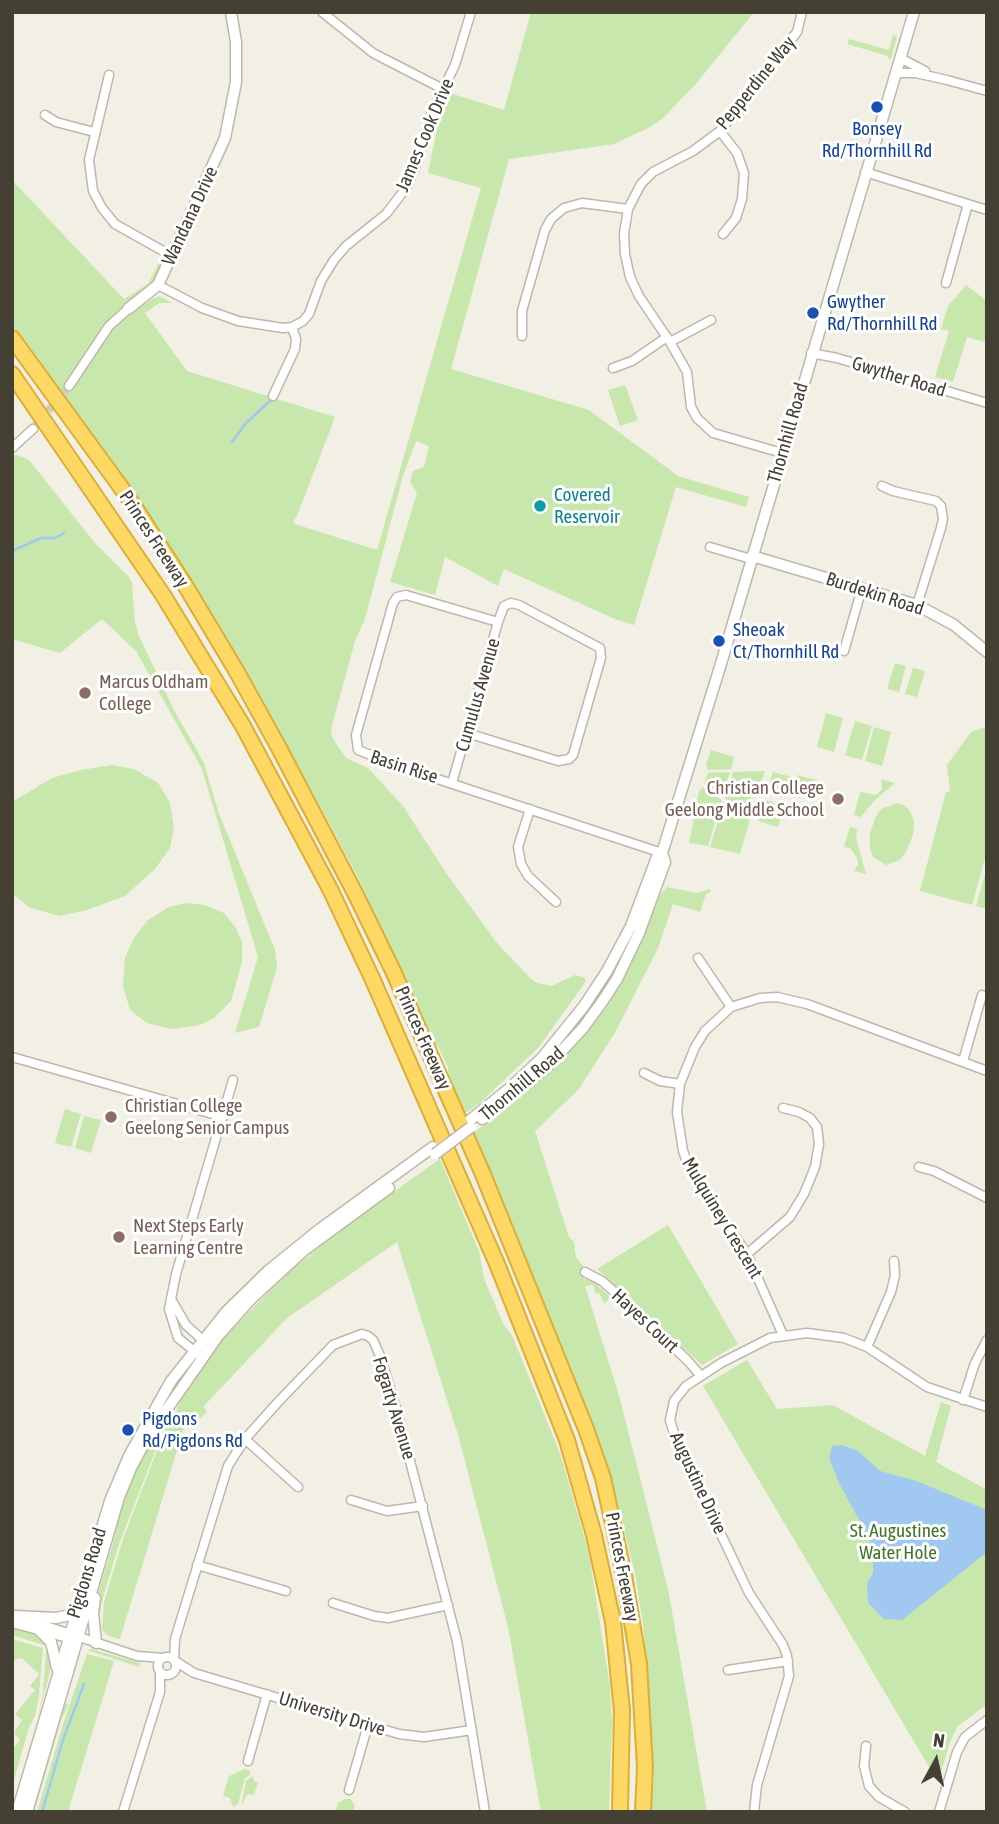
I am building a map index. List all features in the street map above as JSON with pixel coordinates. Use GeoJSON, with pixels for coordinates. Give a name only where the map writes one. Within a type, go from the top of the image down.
{"type":"FeatureCollection","features":[{"type":"Feature","properties":{"kind":"highway","name":"Princes Freeway"},"geometry":{"type":"LineString","coordinates":[[12,338],[128,497],[237,672],[356,895],[393,971],[482,1172],[561,1364],[603,1478],[627,1589],[639,1664],[645,1767],[643,1812]]}},
{"type":"Feature","properties":{"kind":"highway","name":"Princes Freeway"},"geometry":{"type":"LineString","coordinates":[[12,374],[163,596],[243,726],[330,889],[497,1264],[567,1440],[597,1547],[613,1622],[622,1710],[620,1812]]}},
{"type":"Feature","properties":{"kind":"street","name":"Wandana Drive"},"geometry":{"type":"LineString","coordinates":[[69,386],[108,326],[158,285],[218,156],[229,124],[236,82],[236,42],[231,12]]}},
{"type":"Feature","properties":{"kind":"street"},"geometry":{"type":"LineString","coordinates":[[322,12],[373,52],[443,89]]}},
{"type":"Feature","properties":{"kind":"street","name":"James Cook Drive"},"geometry":{"type":"LineString","coordinates":[[292,327],[309,314],[321,281],[334,260],[346,246],[386,214],[406,188],[429,122],[456,65],[471,12]]}},
{"type":"Feature","properties":{"kind":"street","name":"Pepperdine Way"},"geometry":{"type":"LineString","coordinates":[[782,453],[713,433],[701,424],[691,407],[687,372],[630,277],[625,254],[625,220],[641,184],[653,172],[693,151],[720,131],[797,32],[802,12]]}},
{"type":"Feature","properties":{"kind":"street","name":"Thornhill Road"},"geometry":{"type":"LineString","coordinates":[[434,1150],[470,1124],[533,1066],[584,1006],[607,971],[631,926],[656,858],[662,853],[914,12]]}},
{"type":"Feature","properties":{"kind":"street"},"geometry":{"type":"LineString","coordinates":[[900,58],[947,80]]}},
{"type":"Feature","properties":{"kind":"street"},"geometry":{"type":"LineString","coordinates":[[895,73],[947,80],[987,91]]}},
{"type":"Feature","properties":{"kind":"street"},"geometry":{"type":"LineString","coordinates":[[109,75],[94,132],[89,171],[93,191],[102,208],[121,228],[172,256]]}},
{"type":"Feature","properties":{"kind":"street"},"geometry":{"type":"LineString","coordinates":[[45,115],[56,122],[94,132]]}},
{"type":"Feature","properties":{"kind":"street"},"geometry":{"type":"LineString","coordinates":[[720,131],[737,153],[744,173],[736,218],[723,234]]}},
{"type":"Feature","properties":{"kind":"street"},"geometry":{"type":"LineString","coordinates":[[865,172],[987,210]]}},
{"type":"Feature","properties":{"kind":"street"},"geometry":{"type":"LineString","coordinates":[[522,336],[522,311],[545,230],[551,219],[564,208],[582,203],[628,209]]}},
{"type":"Feature","properties":{"kind":"street"},"geometry":{"type":"LineString","coordinates":[[946,283],[968,204]]}},
{"type":"Feature","properties":{"kind":"street"},"geometry":{"type":"LineString","coordinates":[[158,285],[226,318],[275,328],[292,327],[296,339],[295,349],[273,396]]}},
{"type":"Feature","properties":{"kind":"street"},"geometry":{"type":"LineString","coordinates":[[613,368],[711,320]]}},
{"type":"Feature","properties":{"kind":"street","name":"Gwyther Road"},"geometry":{"type":"LineString","coordinates":[[811,353],[837,358],[987,403]]}},
{"type":"Feature","properties":{"kind":"street"},"geometry":{"type":"LineString","coordinates":[[12,448],[33,429]]}},
{"type":"Feature","properties":{"kind":"street"},"geometry":{"type":"LineString","coordinates":[[882,486],[936,501],[941,506],[941,528],[917,605]]}},
{"type":"Feature","properties":{"kind":"street"},"geometry":{"type":"LineString","coordinates":[[710,547],[751,557]]}},
{"type":"Feature","properties":{"kind":"street","name":"Burdekin Road"},"geometry":{"type":"LineString","coordinates":[[751,557],[917,605],[954,625],[987,652]]}},
{"type":"Feature","properties":{"kind":"street"},"geometry":{"type":"LineString","coordinates":[[844,651],[863,589]]}},
{"type":"Feature","properties":{"kind":"street","name":"Basin Rise"},"geometry":{"type":"LineString","coordinates":[[498,622],[406,595],[397,597],[393,603],[356,735],[356,745],[362,753],[662,853]]}},
{"type":"Feature","properties":{"kind":"street","name":"Cumulus Avenue"},"geometry":{"type":"LineString","coordinates":[[452,783],[504,607],[511,603],[519,605],[600,648],[601,658],[573,755],[569,759],[558,761],[467,733]]}},
{"type":"Feature","properties":{"kind":"street"},"geometry":{"type":"LineString","coordinates":[[530,809],[518,847],[521,864],[528,876],[556,902]]}},
{"type":"Feature","properties":{"kind":"street"},"geometry":{"type":"LineString","coordinates":[[698,958],[731,1007]]}},
{"type":"Feature","properties":{"kind":"street"},"geometry":{"type":"LineString","coordinates":[[963,1061],[982,995]]}},
{"type":"Feature","properties":{"kind":"street","name":"Mulquiney Crescent"},"geometry":{"type":"LineString","coordinates":[[783,1335],[747,1254],[690,1169],[682,1151],[677,1112],[680,1084],[691,1055],[705,1031],[731,1007],[761,998],[794,1000],[987,1071]]}},
{"type":"Feature","properties":{"kind":"street"},"geometry":{"type":"LineString","coordinates":[[12,1057],[223,1117]]}},
{"type":"Feature","properties":{"kind":"street"},"geometry":{"type":"LineString","coordinates":[[644,1073],[660,1081],[680,1084]]}},
{"type":"Feature","properties":{"kind":"street"},"geometry":{"type":"LineString","coordinates":[[198,1354],[181,1343],[169,1311],[176,1274],[233,1080]]}},
{"type":"Feature","properties":{"kind":"street"},"geometry":{"type":"LineString","coordinates":[[747,1254],[790,1217],[804,1194],[815,1167],[819,1144],[817,1126],[799,1112],[783,1108]]}},
{"type":"Feature","properties":{"kind":"street","name":"Pigdons Road"},"geometry":{"type":"LineString","coordinates":[[27,1812],[72,1636],[75,1614],[105,1513],[126,1461],[156,1405],[198,1354],[226,1312],[277,1263],[320,1228],[434,1150]]}},
{"type":"Feature","properties":{"kind":"street"},"geometry":{"type":"LineString","coordinates":[[919,1167],[934,1171],[987,1198]]}},
{"type":"Feature","properties":{"kind":"street"},"geometry":{"type":"LineString","coordinates":[[867,1346],[891,1292],[895,1275],[894,1261]]}},
{"type":"Feature","properties":{"kind":"street","name":"Hayes Court"},"geometry":{"type":"LineString","coordinates":[[586,1272],[636,1311],[700,1375]]}},
{"type":"Feature","properties":{"kind":"street"},"geometry":{"type":"LineString","coordinates":[[172,1299],[186,1325],[206,1343]]}},
{"type":"Feature","properties":{"kind":"street","name":"Augustine Drive"},"geometry":{"type":"LineString","coordinates":[[788,1661],[783,1645],[749,1593],[672,1429],[670,1420],[674,1401],[685,1386],[700,1375],[770,1339],[807,1332],[825,1334],[867,1346],[927,1387],[987,1406]]}},
{"type":"Feature","properties":{"kind":"street","name":"Fogarty Avenue"},"geometry":{"type":"LineString","coordinates":[[175,1639],[228,1466],[245,1439],[332,1346],[362,1334],[368,1336],[373,1340],[380,1358],[423,1506],[457,1641],[485,1812]]}},
{"type":"Feature","properties":{"kind":"street"},"geometry":{"type":"LineString","coordinates":[[963,1400],[975,1363],[987,1340]]}},
{"type":"Feature","properties":{"kind":"street","name":"Pigdons Road"},"geometry":{"type":"LineString","coordinates":[[17,1812],[58,1672],[127,1475],[198,1354]]}},
{"type":"Feature","properties":{"kind":"street"},"geometry":{"type":"LineString","coordinates":[[245,1439],[298,1487]]}},
{"type":"Feature","properties":{"kind":"street"},"geometry":{"type":"LineString","coordinates":[[351,1500],[387,1511],[423,1506]]}},
{"type":"Feature","properties":{"kind":"street"},"geometry":{"type":"LineString","coordinates":[[96,1643],[94,1602],[116,1524],[117,1506]]}},
{"type":"Feature","properties":{"kind":"street"},"geometry":{"type":"LineString","coordinates":[[197,1565],[286,1591]]}},
{"type":"Feature","properties":{"kind":"street"},"geometry":{"type":"LineString","coordinates":[[333,1604],[388,1618],[447,1605]]}},
{"type":"Feature","properties":{"kind":"street"},"geometry":{"type":"LineString","coordinates":[[13,1618],[54,1618],[75,1614]]}},
{"type":"Feature","properties":{"kind":"street"},"geometry":{"type":"LineString","coordinates":[[13,1618],[137,1656],[168,1657],[175,1661]]}},
{"type":"Feature","properties":{"kind":"street"},"geometry":{"type":"LineString","coordinates":[[13,1618],[40,1631],[48,1638],[58,1672]]}},
{"type":"Feature","properties":{"kind":"street"},"geometry":{"type":"LineString","coordinates":[[40,1631],[72,1636]]}},
{"type":"Feature","properties":{"kind":"street"},"geometry":{"type":"LineString","coordinates":[[160,1692],[159,1664],[175,1639]]}},
{"type":"Feature","properties":{"kind":"street"},"geometry":{"type":"LineString","coordinates":[[123,1812],[160,1692],[176,1669],[175,1639]]}},
{"type":"Feature","properties":{"kind":"street"},"geometry":{"type":"LineString","coordinates":[[137,1656],[166,1675],[172,1674]]}},
{"type":"Feature","properties":{"kind":"street","name":"University Drive"},"geometry":{"type":"LineString","coordinates":[[175,1661],[194,1673],[414,1737],[472,1730]]}},
{"type":"Feature","properties":{"kind":"street"},"geometry":{"type":"LineString","coordinates":[[728,1670],[788,1661],[789,1676],[757,1785],[754,1812]]}},
{"type":"Feature","properties":{"kind":"street","name":"University Drive"},"geometry":{"type":"LineString","coordinates":[[172,1674],[194,1673]]}},
{"type":"Feature","properties":{"kind":"street"},"geometry":{"type":"LineString","coordinates":[[248,1762],[267,1694]]}},
{"type":"Feature","properties":{"kind":"street"},"geometry":{"type":"LineString","coordinates":[[939,1812],[957,1752],[965,1737],[987,1720]]}},
{"type":"Feature","properties":{"kind":"street"},"geometry":{"type":"LineString","coordinates":[[349,1790],[368,1725]]}},
{"type":"Feature","properties":{"kind":"street"},"geometry":{"type":"LineString","coordinates":[[866,1746],[864,1766],[869,1786],[879,1797],[905,1812]]}},
{"type":"Feature","properties":{"kind":"green space"},"geometry":{"type":"Polygon","coordinates":[[[531,12],[754,12],[695,85],[662,119],[650,127],[614,144],[509,159],[451,369],[589,410],[678,476],[749,497],[746,507],[676,487],[634,625],[617,620],[504,569],[498,586],[445,557],[435,595],[390,582],[417,493],[410,482],[413,471],[424,467],[429,446],[416,441],[403,476],[365,619],[355,641],[331,729],[332,737],[346,758],[368,768],[403,806],[446,873],[496,942],[531,979],[552,986],[575,975],[585,978],[586,981],[539,1047],[481,1102],[463,1115],[448,1067],[434,1044],[362,885],[297,763],[201,599],[70,403],[67,403],[29,352],[32,350],[12,325],[12,180],[124,299],[148,284],[161,258],[162,261],[161,269],[151,286],[106,323],[66,383],[73,389],[104,339],[122,319],[159,296],[172,303],[159,303],[145,313],[187,371],[335,417],[293,521],[295,524],[377,550],[481,188],[428,173],[438,124],[450,93],[504,110],[531,12]]]}},
{"type":"Feature","properties":{"kind":"green space"},"geometry":{"type":"Polygon","coordinates":[[[893,35],[897,36],[891,59],[847,44],[849,39],[889,50],[893,35]]]}},
{"type":"Feature","properties":{"kind":"green space"},"geometry":{"type":"Polygon","coordinates":[[[966,285],[987,301],[987,343],[967,337],[953,382],[935,377],[949,331],[941,329],[948,306],[966,285]]]}},
{"type":"Feature","properties":{"kind":"green space"},"geometry":{"type":"Polygon","coordinates":[[[625,385],[638,420],[620,426],[608,390],[625,385]]]}},
{"type":"Feature","properties":{"kind":"green space"},"geometry":{"type":"Polygon","coordinates":[[[17,455],[29,460],[95,543],[132,583],[135,622],[139,636],[174,710],[204,763],[218,811],[275,950],[277,967],[259,1027],[235,1033],[258,957],[202,769],[136,651],[102,619],[60,653],[12,639],[12,456],[17,455]]]}},
{"type":"Feature","properties":{"kind":"green space"},"geometry":{"type":"Polygon","coordinates":[[[895,663],[906,666],[899,692],[887,689],[895,663]]]}},
{"type":"Feature","properties":{"kind":"green space"},"geometry":{"type":"Polygon","coordinates":[[[913,668],[925,671],[917,697],[905,694],[913,668]]]}},
{"type":"Feature","properties":{"kind":"green space"},"geometry":{"type":"Polygon","coordinates":[[[826,713],[843,718],[834,752],[817,747],[826,713]]]}},
{"type":"Feature","properties":{"kind":"green space"},"geometry":{"type":"Polygon","coordinates":[[[855,721],[872,726],[862,760],[845,755],[855,721]]]}},
{"type":"Feature","properties":{"kind":"green space"},"geometry":{"type":"Polygon","coordinates":[[[987,726],[987,852],[972,905],[920,891],[946,792],[950,792],[947,765],[971,732],[987,726]]]}},
{"type":"Feature","properties":{"kind":"green space"},"geometry":{"type":"Polygon","coordinates":[[[874,727],[891,732],[882,766],[865,761],[874,727]]]}},
{"type":"Feature","properties":{"kind":"green space"},"geometry":{"type":"Polygon","coordinates":[[[711,750],[734,757],[731,769],[708,770],[706,764],[711,750]]]}},
{"type":"Feature","properties":{"kind":"green space"},"geometry":{"type":"Polygon","coordinates":[[[112,765],[134,769],[158,783],[170,803],[174,826],[170,848],[155,869],[125,896],[87,910],[59,916],[29,907],[12,893],[12,802],[52,778],[112,765]]]}},
{"type":"Feature","properties":{"kind":"green space"},"geometry":{"type":"Polygon","coordinates":[[[765,771],[761,782],[755,785],[752,792],[750,800],[754,806],[751,816],[725,798],[733,772],[765,771]]]}},
{"type":"Feature","properties":{"kind":"green space"},"geometry":{"type":"Polygon","coordinates":[[[730,772],[722,797],[704,784],[708,773],[730,772]]]}},
{"type":"Feature","properties":{"kind":"green space"},"geometry":{"type":"Polygon","coordinates":[[[773,772],[792,777],[788,792],[781,797],[767,793],[773,772]]]}},
{"type":"Feature","properties":{"kind":"green space"},"geometry":{"type":"Polygon","coordinates":[[[797,775],[823,782],[820,789],[797,790],[794,787],[797,775]]]}},
{"type":"Feature","properties":{"kind":"green space"},"geometry":{"type":"Polygon","coordinates":[[[881,779],[895,783],[873,802],[861,817],[854,815],[860,792],[876,795],[882,789],[881,779]]]}},
{"type":"Feature","properties":{"kind":"green space"},"geometry":{"type":"Polygon","coordinates":[[[703,787],[722,800],[708,846],[689,843],[699,791],[703,787]]]}},
{"type":"Feature","properties":{"kind":"green space"},"geometry":{"type":"Polygon","coordinates":[[[765,800],[779,804],[782,812],[778,827],[758,821],[765,800]]]}},
{"type":"Feature","properties":{"kind":"green space"},"geometry":{"type":"Polygon","coordinates":[[[724,801],[750,819],[740,854],[710,847],[724,801]]]}},
{"type":"Feature","properties":{"kind":"green space"},"geometry":{"type":"Polygon","coordinates":[[[897,803],[910,811],[914,821],[913,835],[900,860],[886,865],[873,857],[870,834],[881,809],[897,803]]]}},
{"type":"Feature","properties":{"kind":"green space"},"geometry":{"type":"Polygon","coordinates":[[[850,827],[857,829],[856,838],[866,874],[854,871],[858,865],[857,858],[850,848],[844,847],[850,827]]]}},
{"type":"Feature","properties":{"kind":"green space"},"geometry":{"type":"Polygon","coordinates":[[[987,867],[987,909],[976,906],[987,867]]]}},
{"type":"Feature","properties":{"kind":"green space"},"geometry":{"type":"Polygon","coordinates":[[[667,887],[698,893],[710,889],[711,892],[706,894],[700,912],[673,904],[658,948],[616,1031],[579,1089],[535,1131],[569,1237],[574,1242],[576,1257],[585,1269],[584,1279],[596,1280],[599,1287],[610,1297],[605,1304],[599,1293],[596,1294],[593,1285],[585,1286],[620,1399],[668,1589],[707,1812],[652,1812],[654,1769],[643,1625],[636,1579],[618,1504],[590,1417],[471,1135],[543,1077],[597,1020],[627,972],[659,896],[667,887]]]}},
{"type":"Feature","properties":{"kind":"green space"},"geometry":{"type":"Polygon","coordinates":[[[186,903],[204,905],[224,913],[236,928],[242,942],[242,962],[231,1001],[214,1018],[200,1025],[172,1029],[147,1023],[130,1010],[123,986],[125,958],[134,938],[148,920],[169,907],[186,903]]]}},
{"type":"Feature","properties":{"kind":"green space"},"geometry":{"type":"Polygon","coordinates":[[[65,1109],[81,1114],[71,1147],[55,1143],[65,1109]]]}},
{"type":"Feature","properties":{"kind":"green space"},"geometry":{"type":"Polygon","coordinates":[[[84,1116],[101,1120],[91,1153],[75,1148],[84,1116]]]}},
{"type":"Feature","properties":{"kind":"green space"},"geometry":{"type":"Polygon","coordinates":[[[440,1159],[479,1251],[484,1279],[504,1325],[512,1335],[561,1456],[589,1554],[610,1687],[612,1721],[609,1812],[541,1812],[508,1627],[459,1438],[397,1242],[287,1318],[203,1407],[207,1411],[201,1418],[195,1415],[184,1427],[120,1639],[109,1636],[102,1630],[104,1602],[123,1539],[168,1422],[177,1410],[185,1390],[223,1339],[288,1272],[358,1217],[440,1159]]]}},
{"type":"Feature","properties":{"kind":"green space"},"geometry":{"type":"Polygon","coordinates":[[[668,1225],[738,1344],[702,1365],[597,1269],[668,1225]]]}},
{"type":"Feature","properties":{"kind":"green space","name":"St. Augustines Water Hole"},"geometry":{"type":"Polygon","coordinates":[[[747,1360],[777,1409],[833,1405],[925,1456],[941,1402],[951,1406],[936,1462],[987,1490],[987,1704],[957,1727],[938,1782],[703,1386],[747,1360]]]}},
{"type":"Feature","properties":{"kind":"green space"},"geometry":{"type":"Polygon","coordinates":[[[170,1414],[120,1541],[97,1625],[97,1597],[114,1540],[121,1504],[137,1463],[162,1421],[170,1414]]]}},
{"type":"Feature","properties":{"kind":"green space"},"geometry":{"type":"Polygon","coordinates":[[[12,1627],[38,1636],[49,1647],[12,1635],[12,1627]]]}},
{"type":"Feature","properties":{"kind":"green space"},"geometry":{"type":"Polygon","coordinates":[[[12,1639],[43,1648],[35,1716],[29,1727],[12,1787],[12,1750],[20,1740],[15,1731],[22,1720],[15,1714],[35,1690],[30,1686],[39,1674],[23,1659],[12,1659],[12,1639]]]}},
{"type":"Feature","properties":{"kind":"green space"},"geometry":{"type":"Polygon","coordinates":[[[50,1650],[50,1672],[38,1716],[43,1693],[46,1651],[50,1650]]]}},
{"type":"Feature","properties":{"kind":"green space"},"geometry":{"type":"Polygon","coordinates":[[[87,1650],[140,1663],[139,1667],[87,1650]]]}},
{"type":"Feature","properties":{"kind":"green space"},"geometry":{"type":"Polygon","coordinates":[[[87,1654],[114,1661],[68,1812],[37,1812],[64,1721],[87,1654]]]}},
{"type":"Feature","properties":{"kind":"green space"},"geometry":{"type":"Polygon","coordinates":[[[66,1703],[69,1704],[61,1720],[34,1812],[31,1812],[58,1718],[66,1703]]]}},
{"type":"Feature","properties":{"kind":"green space"},"geometry":{"type":"Polygon","coordinates":[[[244,1769],[251,1774],[245,1778],[238,1804],[233,1807],[230,1798],[223,1796],[229,1776],[244,1769]]]}},
{"type":"Feature","properties":{"kind":"green space"},"geometry":{"type":"Polygon","coordinates":[[[252,1776],[254,1781],[258,1782],[254,1795],[248,1794],[241,1805],[246,1781],[252,1776]]]}},
{"type":"Feature","properties":{"kind":"green space"},"geometry":{"type":"Polygon","coordinates":[[[351,1799],[355,1806],[353,1812],[335,1812],[338,1803],[351,1799]]]}},
{"type":"Feature","properties":{"kind":"water"},"geometry":{"type":"Polygon","coordinates":[[[842,1445],[858,1451],[880,1471],[916,1481],[987,1510],[987,1552],[902,1620],[884,1619],[868,1603],[867,1583],[873,1573],[869,1538],[840,1485],[829,1458],[832,1446],[842,1445]]]}},
{"type":"Feature","properties":{"kind":"waterway"},"geometry":{"type":"LineString","coordinates":[[232,442],[246,423],[271,400]]}},
{"type":"Feature","properties":{"kind":"waterway"},"geometry":{"type":"LineString","coordinates":[[12,551],[41,538],[55,538],[64,533]]}},
{"type":"Feature","properties":{"kind":"waterway"},"geometry":{"type":"LineString","coordinates":[[42,1812],[63,1740],[84,1684]]}},
{"type":"Feature","properties":{"kind":"tunnel"},"geometry":{"type":"LineString","coordinates":[[33,429],[69,386]]}},
{"type":"Feature","properties":{"kind":"place","name":"Bonsey Rd/Thornhill Rd"},"geometry":{"type":"Point","coordinates":[877,107]}},
{"type":"Feature","properties":{"kind":"place","name":"Gwyther Rd/Thornhill Rd"},"geometry":{"type":"Point","coordinates":[813,313]}},
{"type":"Feature","properties":{"kind":"place","name":"Covered Reservoir"},"geometry":{"type":"Point","coordinates":[540,506]}},
{"type":"Feature","properties":{"kind":"place","name":"Sheoak Ct/Thornhill Rd"},"geometry":{"type":"Point","coordinates":[719,641]}},
{"type":"Feature","properties":{"kind":"place","name":"Marcus Oldham College"},"geometry":{"type":"Point","coordinates":[85,693]}},
{"type":"Feature","properties":{"kind":"place","name":"Christian College Geelong Middle School"},"geometry":{"type":"Point","coordinates":[838,799]}},
{"type":"Feature","properties":{"kind":"place","name":"Christian College Geelong Senior Campus"},"geometry":{"type":"Point","coordinates":[111,1117]}},
{"type":"Feature","properties":{"kind":"place","name":"Next Steps Early Learning Centre"},"geometry":{"type":"Point","coordinates":[119,1237]}},
{"type":"Feature","properties":{"kind":"place","name":"Pigdons Rd/Pigdons Rd"},"geometry":{"type":"Point","coordinates":[128,1430]}}]}
